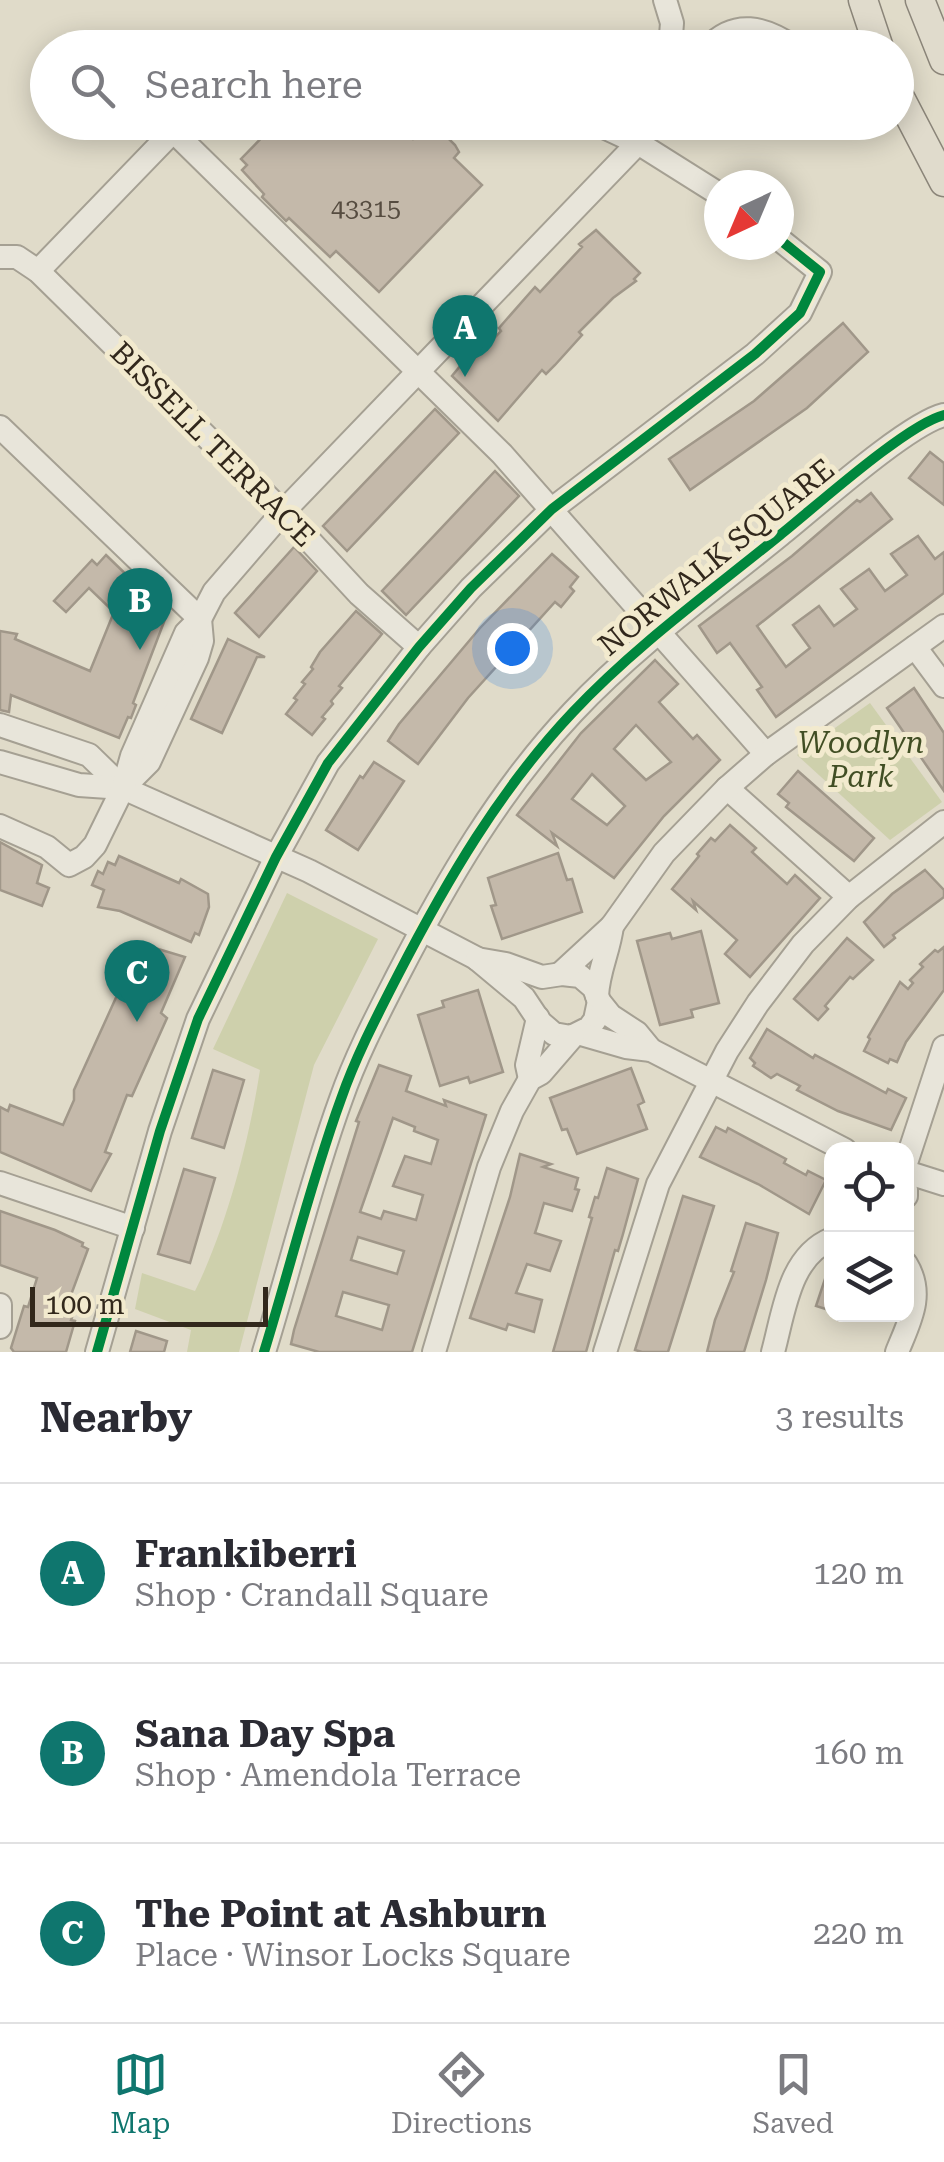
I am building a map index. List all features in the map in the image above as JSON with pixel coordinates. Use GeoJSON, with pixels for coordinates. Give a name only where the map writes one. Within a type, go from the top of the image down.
{"type":"FeatureCollection","features":[{"type":"Feature","properties":{"kind":"main road"},"geometry":{"type":"LineString","coordinates":[[863,0],[873,30]]}},
{"type":"Feature","properties":{"kind":"main road"},"geometry":{"type":"LineString","coordinates":[[920,0],[944,60]]}},
{"type":"Feature","properties":{"kind":"main road"},"geometry":{"type":"LineString","coordinates":[[914,127],[944,182]]}},
{"type":"Feature","properties":{"kind":"street"},"geometry":{"type":"LineString","coordinates":[[665,0],[671,30]]}},
{"type":"Feature","properties":{"kind":"street"},"geometry":{"type":"LineString","coordinates":[[38,272],[165,140]]}},
{"type":"Feature","properties":{"kind":"street"},"geometry":{"type":"LineString","coordinates":[[190,140],[502,454],[766,754]]}},
{"type":"Feature","properties":{"kind":"street"},"geometry":{"type":"LineString","coordinates":[[632,140],[704,185]]}},
{"type":"Feature","properties":{"kind":"street"},"geometry":{"type":"LineString","coordinates":[[0,826],[47,846],[69,864],[95,846],[123,788],[149,762],[196,658],[202,642],[200,618],[214,592],[283,512],[640,140]]}},
{"type":"Feature","properties":{"kind":"street"},"geometry":{"type":"LineString","coordinates":[[96,1352],[160,1130],[198,1019],[276,857],[328,764],[418,647],[471,588],[552,510],[755,354],[800,313],[820,272],[794,251]]}},
{"type":"Feature","properties":{"kind":"street","name":"BISSELL TERRACE"},"geometry":{"type":"LineString","coordinates":[[0,257],[17,257],[38,272],[283,512],[359,594],[418,647]]}},
{"type":"Feature","properties":{"kind":"street","name":"NORWALK SQUARE"},"geometry":{"type":"LineString","coordinates":[[264,1352],[341,1098],[374,1022],[470,846],[518,777],[574,710],[659,632],[879,457],[920,426],[944,415]]}},
{"type":"Feature","properties":{"kind":"street"},"geometry":{"type":"LineString","coordinates":[[0,427],[200,618]]}},
{"type":"Feature","properties":{"kind":"street"},"geometry":{"type":"LineString","coordinates":[[530,1079],[527,1065],[537,1016],[537,994],[542,986],[612,926],[664,853],[727,788],[766,754],[944,626]]}},
{"type":"Feature","properties":{"kind":"street"},"geometry":{"type":"LineString","coordinates":[[916,647],[944,686]]}},
{"type":"Feature","properties":{"kind":"street"},"geometry":{"type":"LineString","coordinates":[[0,725],[89,754],[123,788]]}},
{"type":"Feature","properties":{"kind":"street"},"geometry":{"type":"LineString","coordinates":[[0,762],[79,785],[123,788],[308,871],[476,958],[518,992],[554,1034],[650,1050],[828,1142]]}},
{"type":"Feature","properties":{"kind":"street"},"geometry":{"type":"LineString","coordinates":[[727,788],[849,897]]}},
{"type":"Feature","properties":{"kind":"street"},"geometry":{"type":"LineString","coordinates":[[605,1352],[653,1196],[711,1082],[758,1003],[803,944],[849,897],[939,836]]}},
{"type":"Feature","properties":{"kind":"street"},"geometry":{"type":"LineString","coordinates":[[434,1352],[489,1167],[512,1111],[530,1079],[595,1020],[600,970],[612,926]]}},
{"type":"Feature","properties":{"kind":"street"},"geometry":{"type":"LineString","coordinates":[[476,958],[542,977],[580,976],[588,981],[611,1016],[637,1033],[650,1050]]}},
{"type":"Feature","properties":{"kind":"street"},"geometry":{"type":"LineString","coordinates":[[913,1142],[944,1046]]}},
{"type":"Feature","properties":{"kind":"street"},"geometry":{"type":"LineString","coordinates":[[914,1175],[944,1184]]}},
{"type":"Feature","properties":{"kind":"street"},"geometry":{"type":"LineString","coordinates":[[0,1183],[132,1228]]}},
{"type":"Feature","properties":{"kind":"street"},"geometry":{"type":"LineString","coordinates":[[773,1352],[796,1272],[824,1242]]}},
{"type":"Feature","properties":{"kind":"street"},"geometry":{"type":"LineString","coordinates":[[0,1305],[0,1326]]}},
{"type":"Feature","properties":{"kind":"street"},"geometry":{"type":"LineString","coordinates":[[897,1352],[908,1322]]}},
{"type":"Feature","properties":{"kind":"green space","name":"Woodlyn Park"},"geometry":{"type":"Polygon","coordinates":[[[870,703],[942,802],[890,840],[797,755],[870,703]]]}},
{"type":"Feature","properties":{"kind":"green space"},"geometry":{"type":"Polygon","coordinates":[[[287,893],[378,939],[314,1065],[239,1352],[187,1352],[191,1330],[135,1309],[142,1273],[195,1291],[217,1239],[243,1154],[260,1070],[213,1049],[287,893]]]}},
{"type":"Feature","properties":{"kind":"building"},"geometry":{"type":"Polygon","coordinates":[[[259,140],[450,140],[459,152],[454,158],[482,185],[379,292],[336,251],[330,257],[289,218],[286,221],[242,170],[247,165],[241,159],[259,140]]]}},
{"type":"Feature","properties":{"kind":"building"},"geometry":{"type":"Polygon","coordinates":[[[596,230],[640,273],[636,281],[579,332],[582,335],[555,365],[546,374],[542,370],[498,421],[452,376],[465,360],[469,364],[535,287],[540,292],[582,247],[579,244],[596,230]]]}},
{"type":"Feature","properties":{"kind":"building"},"geometry":{"type":"Polygon","coordinates":[[[843,323],[868,352],[807,408],[690,490],[669,459],[754,401],[843,323]]]}},
{"type":"Feature","properties":{"kind":"building"},"geometry":{"type":"Polygon","coordinates":[[[435,409],[459,433],[347,551],[323,526],[435,409]]]}},
{"type":"Feature","properties":{"kind":"building"},"geometry":{"type":"Polygon","coordinates":[[[930,452],[944,463],[944,505],[909,478],[930,452]]]}},
{"type":"Feature","properties":{"kind":"building"},"geometry":{"type":"Polygon","coordinates":[[[495,471],[519,496],[406,615],[382,591],[495,471]]]}},
{"type":"Feature","properties":{"kind":"building"},"geometry":{"type":"Polygon","coordinates":[[[871,493],[892,519],[757,626],[786,667],[810,648],[793,625],[819,606],[834,626],[857,609],[841,589],[869,569],[885,591],[907,575],[891,554],[918,536],[935,559],[944,552],[944,593],[776,717],[757,690],[762,687],[730,643],[717,653],[699,626],[792,556],[857,500],[860,502],[871,493]]]}},
{"type":"Feature","properties":{"kind":"building"},"geometry":{"type":"Polygon","coordinates":[[[294,547],[317,571],[259,637],[235,613],[294,547]]]}},
{"type":"Feature","properties":{"kind":"building"},"geometry":{"type":"Polygon","coordinates":[[[552,554],[578,577],[570,587],[574,591],[561,607],[555,602],[468,698],[418,764],[388,741],[480,628],[552,554]]]}},
{"type":"Feature","properties":{"kind":"building"},"geometry":{"type":"Polygon","coordinates":[[[106,555],[167,614],[133,703],[136,705],[131,718],[128,717],[119,738],[11,695],[9,712],[0,710],[0,631],[17,634],[15,639],[90,671],[114,612],[89,588],[66,612],[54,601],[92,560],[97,565],[106,555]]]}},
{"type":"Feature","properties":{"kind":"building"},"geometry":{"type":"Polygon","coordinates":[[[356,611],[382,634],[339,686],[342,688],[322,717],[325,719],[312,735],[286,714],[320,652],[356,611]]]}},
{"type":"Feature","properties":{"kind":"building"},"geometry":{"type":"Polygon","coordinates":[[[228,639],[265,657],[257,657],[222,733],[191,719],[228,639]]]}},
{"type":"Feature","properties":{"kind":"building"},"geometry":{"type":"Polygon","coordinates":[[[655,660],[678,684],[659,702],[693,739],[697,735],[720,760],[664,816],[614,878],[552,833],[557,846],[517,815],[581,733],[655,660]],[[636,725],[614,749],[646,780],[671,762],[636,725]],[[592,774],[572,799],[607,825],[625,806],[592,774]]]}},
{"type":"Feature","properties":{"kind":"building"},"geometry":{"type":"Polygon","coordinates":[[[914,688],[944,733],[944,791],[887,708],[914,688]]]}},
{"type":"Feature","properties":{"kind":"building"},"geometry":{"type":"Polygon","coordinates":[[[374,762],[404,781],[358,850],[326,830],[360,776],[363,778],[374,762]]]}},
{"type":"Feature","properties":{"kind":"building"},"geometry":{"type":"Polygon","coordinates":[[[798,771],[874,838],[854,861],[786,807],[789,803],[778,794],[798,771]]]}},
{"type":"Feature","properties":{"kind":"building"},"geometry":{"type":"Polygon","coordinates":[[[730,825],[787,884],[795,875],[820,898],[750,977],[725,954],[737,940],[693,901],[696,910],[672,889],[711,838],[715,841],[730,825]]]}},
{"type":"Feature","properties":{"kind":"building"},"geometry":{"type":"Polygon","coordinates":[[[0,842],[42,865],[37,883],[49,888],[42,906],[0,890],[0,842]]]}},
{"type":"Feature","properties":{"kind":"building"},"geometry":{"type":"Polygon","coordinates":[[[558,853],[567,880],[572,879],[582,912],[502,939],[491,906],[496,905],[488,878],[558,853]]]}},
{"type":"Feature","properties":{"kind":"building"},"geometry":{"type":"Polygon","coordinates":[[[119,856],[179,883],[181,879],[208,894],[209,907],[199,935],[195,933],[191,942],[120,911],[98,907],[104,890],[92,885],[98,871],[103,874],[108,862],[115,865],[119,856]]]}},
{"type":"Feature","properties":{"kind":"building"},"geometry":{"type":"Polygon","coordinates":[[[925,870],[944,890],[944,897],[893,935],[895,938],[884,947],[864,922],[892,894],[925,870]]]}},
{"type":"Feature","properties":{"kind":"building"},"geometry":{"type":"Polygon","coordinates":[[[701,931],[719,1003],[691,1010],[693,1017],[660,1025],[637,941],[670,933],[672,939],[701,931]]]}},
{"type":"Feature","properties":{"kind":"building"},"geometry":{"type":"Polygon","coordinates":[[[847,938],[873,960],[853,979],[850,977],[818,1020],[794,999],[847,938]]]}},
{"type":"Feature","properties":{"kind":"building"},"geometry":{"type":"Polygon","coordinates":[[[135,942],[185,957],[161,1013],[167,1018],[132,1096],[127,1095],[105,1152],[111,1154],[91,1191],[0,1152],[0,1107],[8,1111],[10,1105],[63,1125],[74,1090],[134,958],[129,957],[135,942]]]}},
{"type":"Feature","properties":{"kind":"building"},"geometry":{"type":"Polygon","coordinates":[[[944,947],[944,990],[906,1042],[897,1062],[890,1059],[888,1063],[864,1051],[900,982],[908,989],[913,983],[910,980],[923,967],[920,964],[944,947]]]}},
{"type":"Feature","properties":{"kind":"building"},"geometry":{"type":"Polygon","coordinates":[[[478,990],[503,1072],[470,1083],[468,1077],[440,1086],[418,1015],[444,1007],[442,1001],[478,990]]]}},
{"type":"Feature","properties":{"kind":"building"},"geometry":{"type":"Polygon","coordinates":[[[767,1029],[813,1058],[815,1055],[886,1093],[888,1089],[906,1098],[891,1130],[838,1111],[797,1090],[800,1086],[777,1074],[771,1078],[753,1066],[750,1058],[767,1029]]]}},
{"type":"Feature","properties":{"kind":"building"},"geometry":{"type":"Polygon","coordinates":[[[379,1065],[411,1076],[406,1091],[486,1115],[412,1352],[319,1352],[291,1344],[359,1122],[356,1121],[379,1065]],[[393,1118],[360,1212],[381,1219],[384,1211],[416,1220],[423,1195],[393,1186],[405,1156],[431,1164],[438,1140],[393,1118]],[[358,1237],[351,1260],[397,1274],[404,1251],[358,1237]],[[343,1292],[336,1316],[382,1330],[389,1305],[343,1292]]]}},
{"type":"Feature","properties":{"kind":"building"},"geometry":{"type":"Polygon","coordinates":[[[631,1068],[644,1102],[638,1105],[647,1129],[577,1154],[567,1129],[562,1130],[550,1098],[631,1068]]]}},
{"type":"Feature","properties":{"kind":"building"},"geometry":{"type":"Polygon","coordinates":[[[213,1070],[244,1080],[224,1148],[192,1138],[213,1070]]]}},
{"type":"Feature","properties":{"kind":"building"},"geometry":{"type":"Polygon","coordinates":[[[716,1127],[726,1132],[728,1128],[786,1159],[784,1163],[806,1175],[808,1171],[824,1179],[824,1184],[809,1214],[700,1157],[716,1127]]]}},
{"type":"Feature","properties":{"kind":"building"},"geometry":{"type":"Polygon","coordinates":[[[520,1154],[551,1164],[543,1167],[578,1178],[575,1189],[579,1190],[572,1211],[544,1203],[535,1233],[561,1241],[550,1271],[527,1264],[516,1293],[542,1300],[534,1332],[508,1324],[506,1330],[470,1318],[520,1154]]]}},
{"type":"Feature","properties":{"kind":"building"},"geometry":{"type":"Polygon","coordinates":[[[607,1168],[638,1179],[623,1234],[586,1352],[553,1352],[592,1218],[589,1217],[607,1168]]]}},
{"type":"Feature","properties":{"kind":"building"},"geometry":{"type":"Polygon","coordinates":[[[184,1169],[215,1178],[190,1263],[158,1254],[184,1169]]]}},
{"type":"Feature","properties":{"kind":"building"},"geometry":{"type":"Polygon","coordinates":[[[683,1196],[714,1206],[668,1352],[635,1350],[683,1196]]]}},
{"type":"Feature","properties":{"kind":"building"},"geometry":{"type":"Polygon","coordinates":[[[0,1211],[55,1230],[88,1249],[68,1303],[76,1306],[66,1352],[14,1352],[11,1348],[37,1278],[0,1265],[0,1211]]]}},
{"type":"Feature","properties":{"kind":"building"},"geometry":{"type":"Polygon","coordinates":[[[746,1223],[778,1233],[766,1280],[744,1352],[707,1352],[734,1272],[731,1271],[746,1223]]]}},
{"type":"Feature","properties":{"kind":"building"},"geometry":{"type":"Polygon","coordinates":[[[824,1282],[824,1308],[816,1306],[824,1282]]]}},
{"type":"Feature","properties":{"kind":"building"},"geometry":{"type":"Polygon","coordinates":[[[136,1331],[167,1341],[164,1352],[130,1352],[136,1331]]]}},
{"type":"Feature","properties":{"kind":"cycle path"},"geometry":{"type":"LineString","coordinates":[[97,1352],[160,1131],[198,1019],[276,857],[328,763],[471,588],[552,509],[755,354],[800,313],[820,272],[794,251]]}},
{"type":"Feature","properties":{"kind":"cycle path"},"geometry":{"type":"LineString","coordinates":[[264,1352],[320,1161],[353,1067],[435,906],[498,805],[573,712],[647,642],[885,450],[944,415]]}},
{"type":"Feature","properties":{"kind":"place","name":"Frankiberri"},"geometry":{"type":"Point","coordinates":[465,377]}},
{"type":"Feature","properties":{"kind":"place","name":"Sana Day Spa"},"geometry":{"type":"Point","coordinates":[140,650]}},
{"type":"Feature","properties":{"kind":"place","name":"The Point at Ashburn"},"geometry":{"type":"Point","coordinates":[137,1022]}}]}
